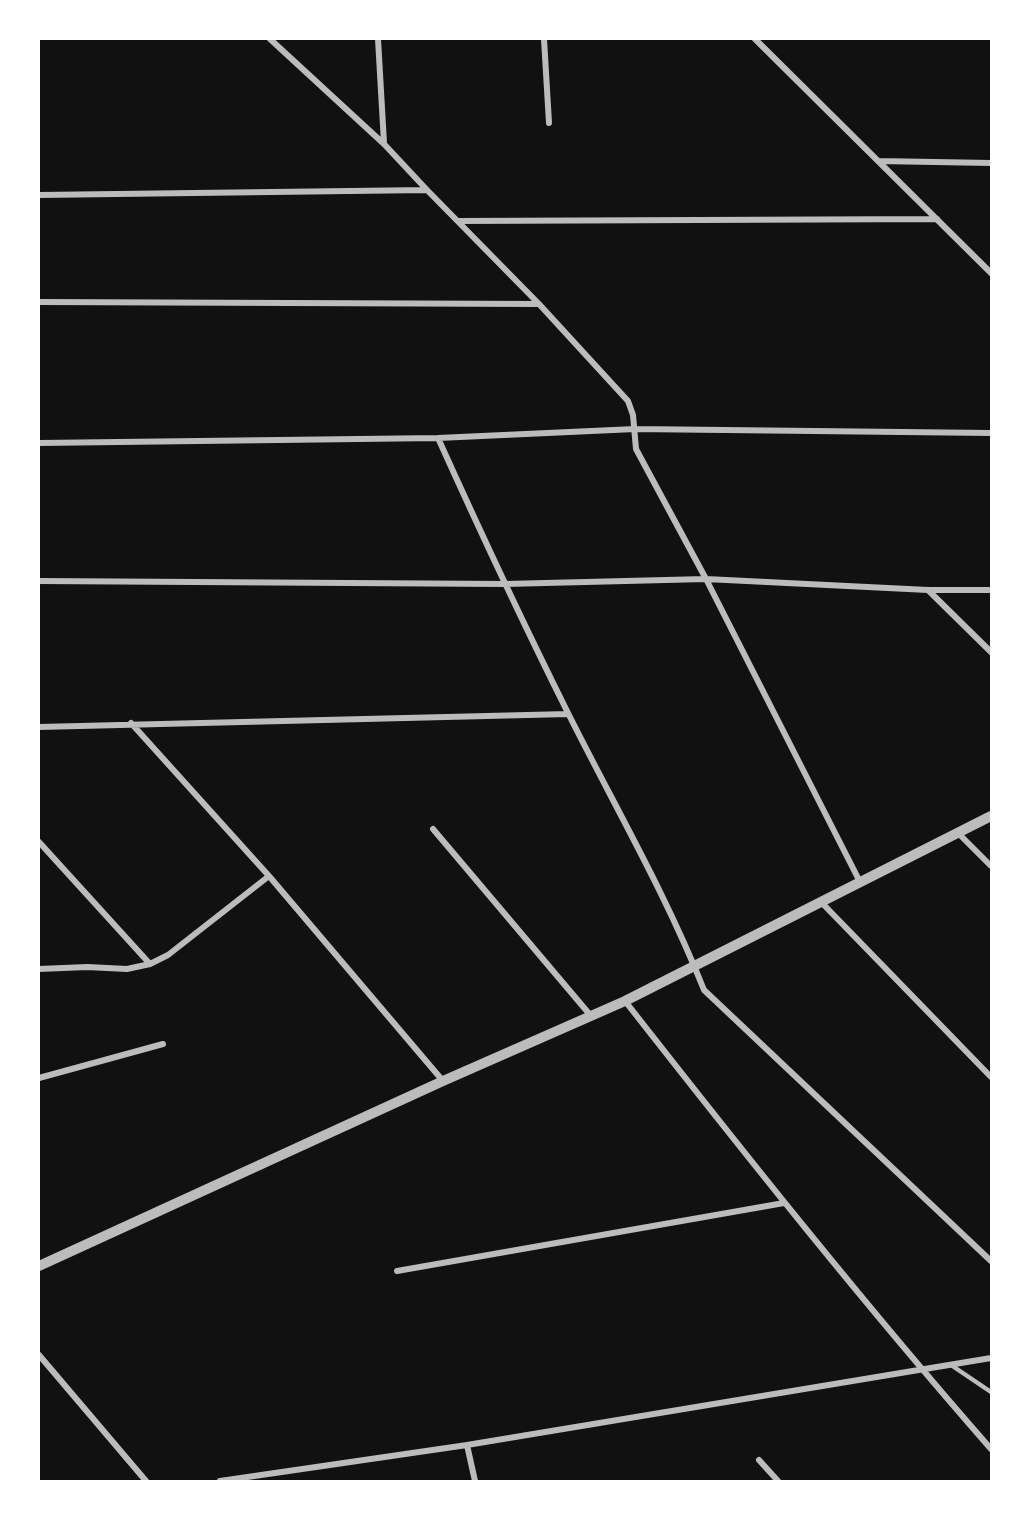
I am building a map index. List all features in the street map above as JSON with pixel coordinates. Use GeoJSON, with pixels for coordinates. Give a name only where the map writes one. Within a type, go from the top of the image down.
{"type":"FeatureCollection","features":[{"type":"Feature","properties":{"kind":"street"},"geometry":{"type":"LineString","coordinates":[[270,39],[384,144],[539,303],[628,401],[633,415],[636,449],[706,579],[860,882]]}},
{"type":"Feature","properties":{"kind":"street"},"geometry":{"type":"LineString","coordinates":[[378,39],[384,144]]}},
{"type":"Feature","properties":{"kind":"street"},"geometry":{"type":"LineString","coordinates":[[544,39],[549,123]]}},
{"type":"Feature","properties":{"kind":"street"},"geometry":{"type":"LineString","coordinates":[[754,39],[991,273]]}},
{"type":"Feature","properties":{"kind":"street"},"geometry":{"type":"LineString","coordinates":[[878,161],[991,163]]}},
{"type":"Feature","properties":{"kind":"street"},"geometry":{"type":"LineString","coordinates":[[39,195],[427,190]]}},
{"type":"Feature","properties":{"kind":"street"},"geometry":{"type":"LineString","coordinates":[[457,221],[937,219]]}},
{"type":"Feature","properties":{"kind":"street"},"geometry":{"type":"LineString","coordinates":[[39,302],[539,303]]}},
{"type":"Feature","properties":{"kind":"street"},"geometry":{"type":"LineString","coordinates":[[39,443],[438,438],[635,429],[991,433]]}},
{"type":"Feature","properties":{"kind":"street"},"geometry":{"type":"LineString","coordinates":[[438,438],[568,714],[683,938],[704,990],[991,1261]]}},
{"type":"Feature","properties":{"kind":"street"},"geometry":{"type":"LineString","coordinates":[[39,581],[505,584],[706,579],[928,590],[991,590]]}},
{"type":"Feature","properties":{"kind":"street"},"geometry":{"type":"LineString","coordinates":[[928,590],[991,652]]}},
{"type":"Feature","properties":{"kind":"street"},"geometry":{"type":"LineString","coordinates":[[39,727],[568,714]]}},
{"type":"Feature","properties":{"kind":"street"},"geometry":{"type":"LineString","coordinates":[[131,723],[268,876],[443,1081]]}},
{"type":"Feature","properties":{"kind":"street"},"geometry":{"type":"LineString","coordinates":[[39,1266],[443,1081],[625,1001],[991,816]]}},
{"type":"Feature","properties":{"kind":"street"},"geometry":{"type":"LineString","coordinates":[[433,829],[591,1016]]}},
{"type":"Feature","properties":{"kind":"street"},"geometry":{"type":"LineString","coordinates":[[958,833],[991,866]]}},
{"type":"Feature","properties":{"kind":"street"},"geometry":{"type":"LineString","coordinates":[[39,842],[150,964]]}},
{"type":"Feature","properties":{"kind":"street"},"geometry":{"type":"LineString","coordinates":[[39,969],[87,967],[127,969],[150,964],[168,956],[268,876]]}},
{"type":"Feature","properties":{"kind":"street"},"geometry":{"type":"LineString","coordinates":[[822,903],[991,1077]]}},
{"type":"Feature","properties":{"kind":"street"},"geometry":{"type":"LineString","coordinates":[[625,1001],[784,1203],[922,1371],[991,1449]]}},
{"type":"Feature","properties":{"kind":"street"},"geometry":{"type":"LineString","coordinates":[[39,1078],[163,1044]]}},
{"type":"Feature","properties":{"kind":"street"},"geometry":{"type":"LineString","coordinates":[[397,1270],[784,1203]]}},
{"type":"Feature","properties":{"kind":"street"},"geometry":{"type":"LineString","coordinates":[[39,1354],[146,1481]]}},
{"type":"Feature","properties":{"kind":"street"},"geometry":{"type":"LineString","coordinates":[[220,1481],[467,1445],[991,1358]]}},
{"type":"Feature","properties":{"kind":"street"},"geometry":{"type":"LineString","coordinates":[[467,1445],[475,1481]]}},
{"type":"Feature","properties":{"kind":"street"},"geometry":{"type":"LineString","coordinates":[[759,1460],[778,1481]]}},
{"type":"Feature","properties":{"kind":"lane"},"geometry":{"type":"LineString","coordinates":[[951,1365],[991,1392]]}}]}
